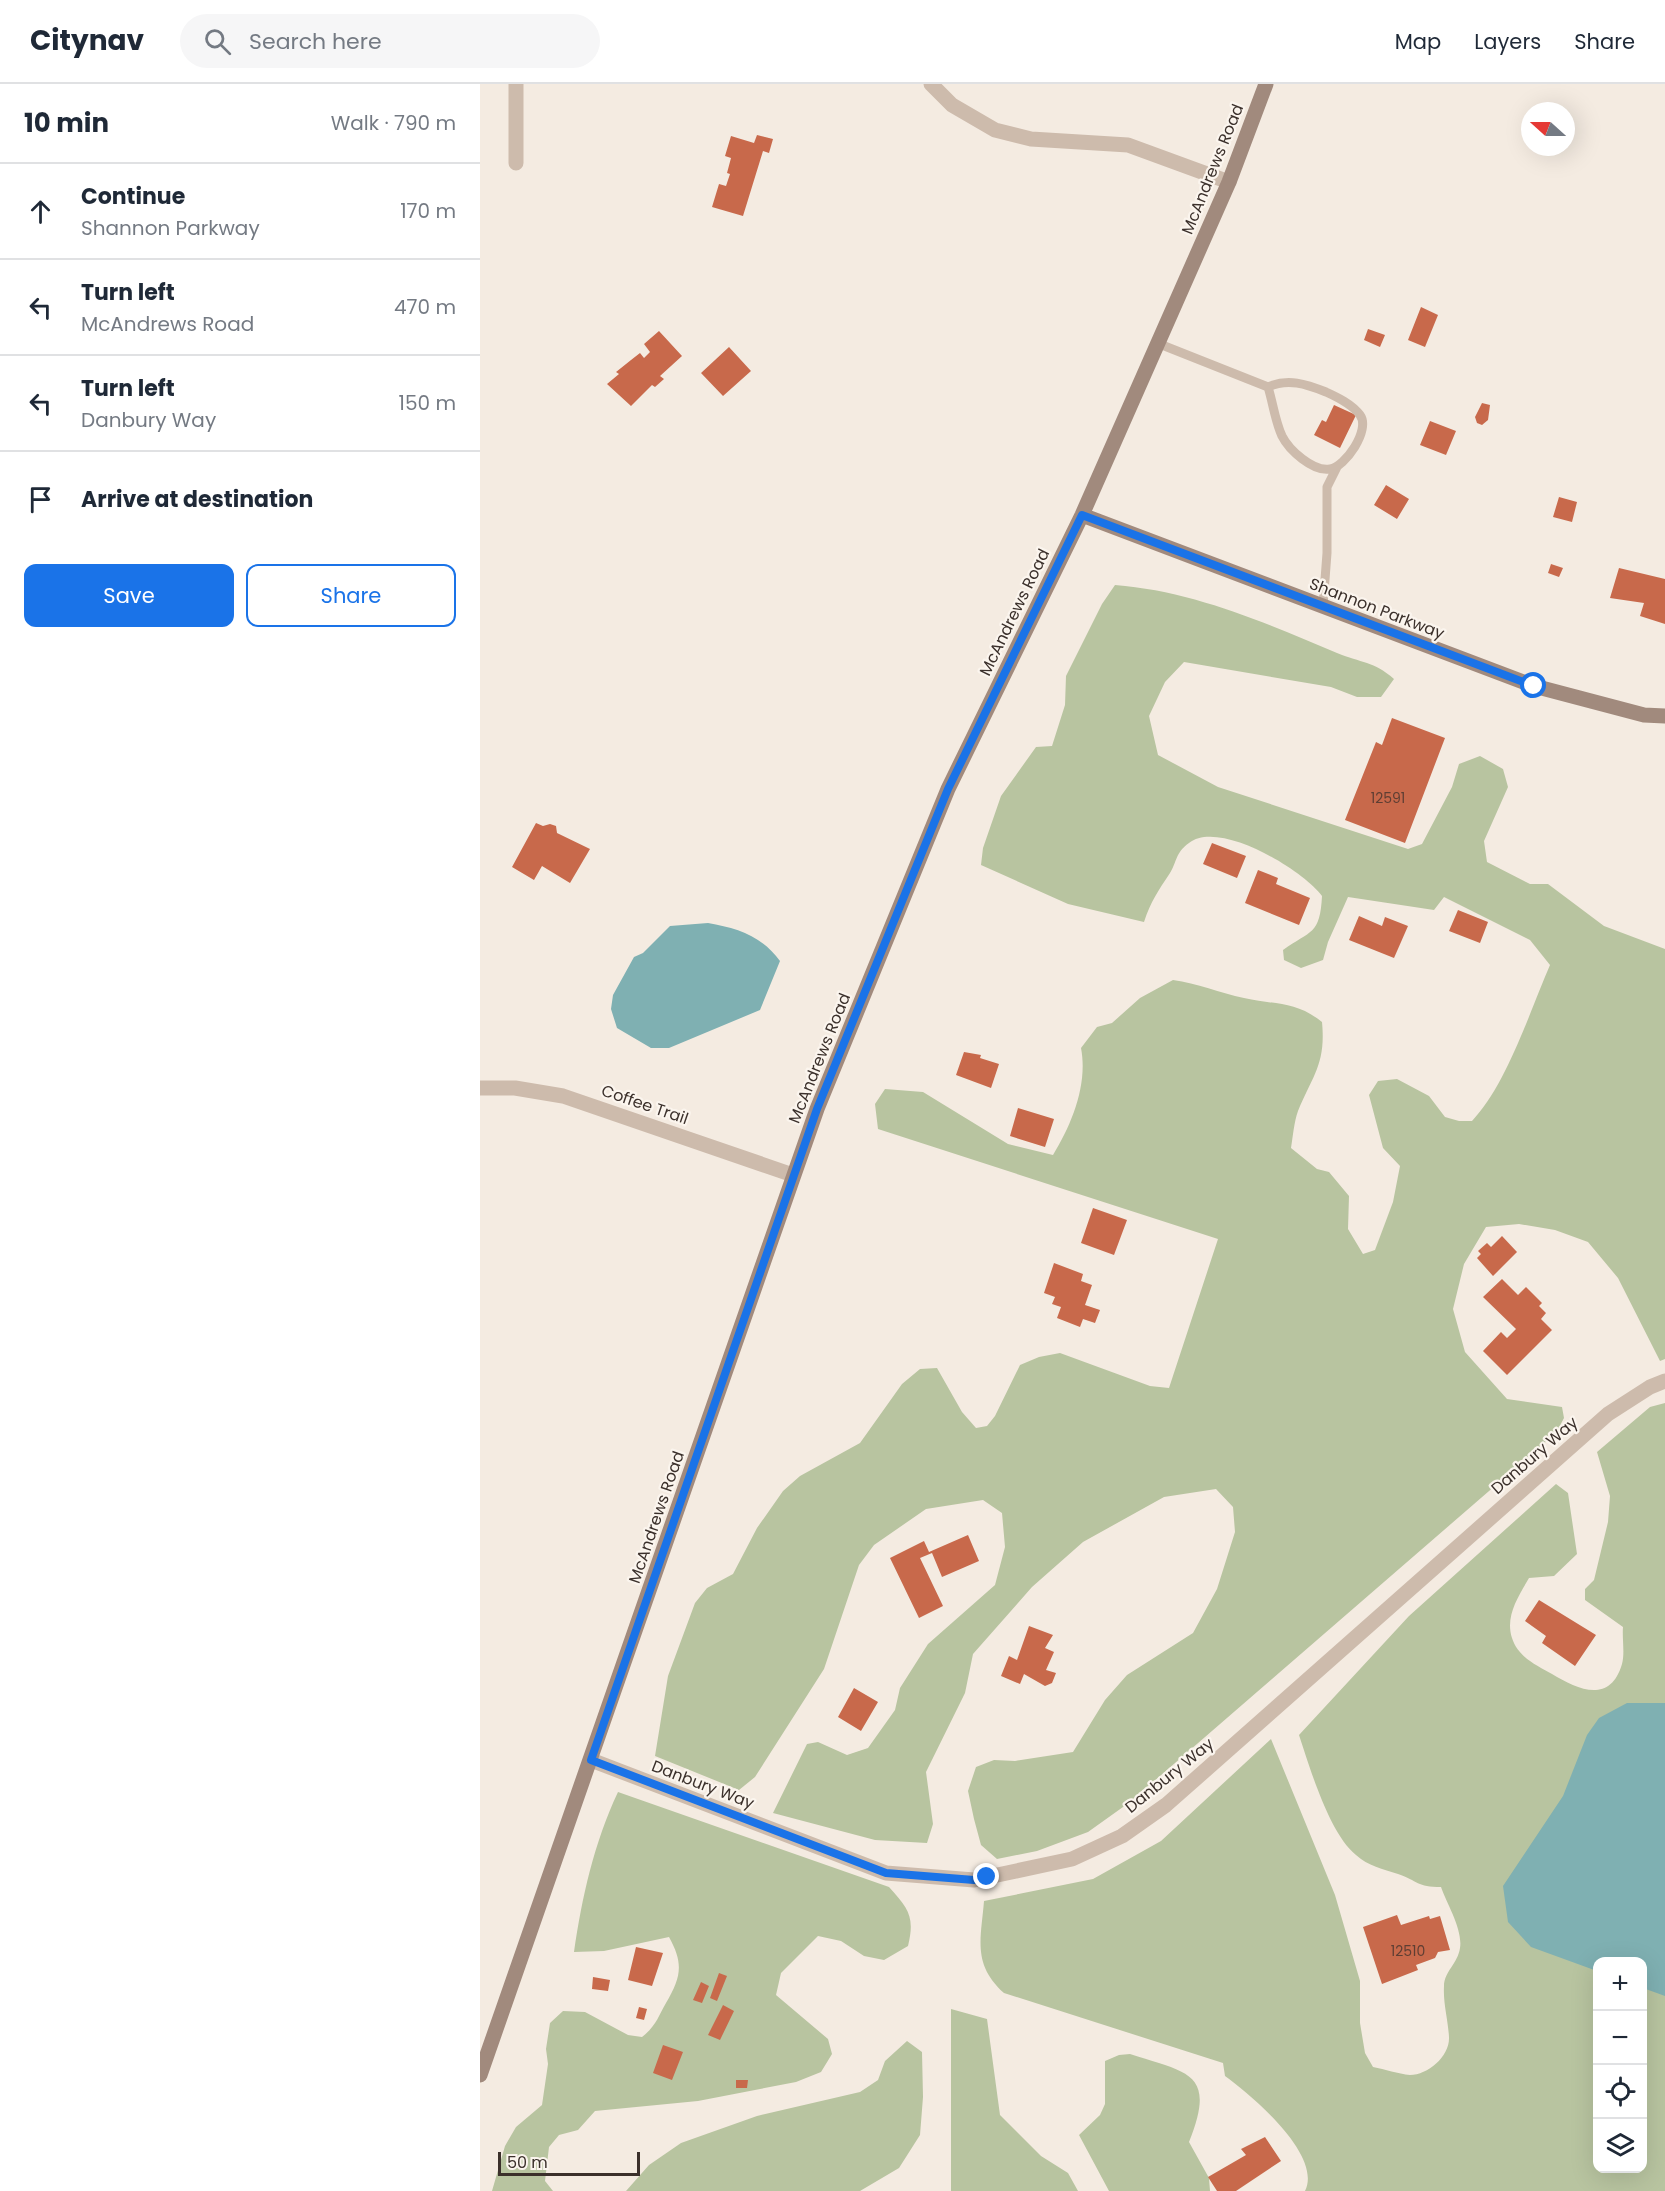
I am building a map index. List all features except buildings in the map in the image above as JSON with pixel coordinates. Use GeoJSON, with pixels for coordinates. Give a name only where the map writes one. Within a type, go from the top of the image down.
{"type":"FeatureCollection","features":[{"type":"Feature","properties":{"kind":"main road","name":"McAndrews Road"},"geometry":{"type":"LineString","coordinates":[[480,2075],[817,1109],[948,789],[1082,515],[1229,182],[1266,84]]}},
{"type":"Feature","properties":{"kind":"main road","name":"Shannon Parkway"},"geometry":{"type":"LineString","coordinates":[[1082,515],[1534,686],[1644,715],[1665,716]]}},
{"type":"Feature","properties":{"kind":"street"},"geometry":{"type":"LineString","coordinates":[[516,84],[516,163]]}},
{"type":"Feature","properties":{"kind":"street"},"geometry":{"type":"LineString","coordinates":[[931,84],[952,105],[994,129],[1031,139],[1128,146],[1229,182]]}},
{"type":"Feature","properties":{"kind":"street","name":"Coffee Trail"},"geometry":{"type":"LineString","coordinates":[[480,1088],[515,1088],[549,1092],[793,1175]]}},
{"type":"Feature","properties":{"kind":"street","name":"Danbury Way"},"geometry":{"type":"LineString","coordinates":[[591,1760],[886,1873],[974,1880],[1072,1859],[1122,1836],[1166,1805],[1608,1414],[1650,1387],[1665,1382]]}},
{"type":"Feature","properties":{"kind":"lane"},"geometry":{"type":"LineString","coordinates":[[1157,343],[1268,387],[1280,382],[1304,384],[1339,399],[1361,416],[1364,427],[1361,437],[1337,467],[1327,487],[1327,552],[1323,606]]}},
{"type":"Feature","properties":{"kind":"lane"},"geometry":{"type":"LineString","coordinates":[[1268,387],[1283,437],[1293,450],[1309,463],[1328,470],[1337,467]]}},
{"type":"Feature","properties":{"kind":"green space"},"geometry":{"type":"Polygon","coordinates":[[[1115,585],[1173,594],[1229,610],[1374,666],[1394,679],[1381,697],[1357,697],[1331,687],[1184,662],[1165,682],[1149,716],[1158,755],[1218,787],[1408,849],[1422,844],[1452,787],[1459,764],[1480,756],[1503,769],[1508,787],[1484,841],[1487,862],[1530,884],[1548,884],[1604,926],[1665,949],[1665,1359],[1660,1361],[1618,1278],[1588,1242],[1555,1230],[1519,1224],[1486,1227],[1464,1264],[1453,1309],[1465,1352],[1507,1399],[1562,1407],[1564,1418],[1556,1433],[1130,1802],[1088,1832],[1037,1851],[997,1859],[981,1845],[974,1819],[968,1791],[976,1767],[994,1760],[1015,1761],[1073,1752],[1105,1700],[1127,1675],[1193,1633],[1217,1589],[1235,1532],[1233,1507],[1216,1489],[1164,1497],[1083,1542],[1032,1587],[973,1654],[965,1693],[926,1772],[933,1824],[927,1843],[875,1840],[773,1813],[807,1744],[818,1742],[847,1755],[868,1748],[895,1710],[900,1688],[928,1644],[995,1585],[1005,1547],[1002,1513],[983,1500],[926,1509],[874,1545],[859,1565],[824,1669],[755,1777],[739,1790],[655,1756],[668,1676],[695,1603],[707,1588],[733,1574],[757,1528],[783,1491],[800,1476],[860,1443],[902,1384],[920,1369],[937,1368],[962,1412],[976,1428],[987,1426],[995,1416],[1020,1365],[1039,1357],[1060,1353],[1150,1386],[1169,1388],[1218,1239],[878,1129],[875,1104],[885,1089],[923,1092],[1008,1144],[1053,1155],[1077,1103],[1082,1076],[1081,1048],[1097,1027],[1112,1023],[1140,998],[1173,980],[1244,998],[1294,1007],[1322,1022],[1323,1036],[1317,1069],[1298,1111],[1291,1148],[1317,1169],[1329,1172],[1349,1196],[1348,1229],[1363,1254],[1375,1250],[1393,1202],[1400,1166],[1383,1148],[1369,1095],[1378,1081],[1397,1079],[1429,1096],[1445,1117],[1459,1121],[1472,1121],[1496,1088],[1506,1068],[1550,965],[1530,940],[1444,897],[1434,910],[1348,897],[1328,942],[1323,960],[1301,968],[1284,960],[1283,950],[1316,925],[1322,896],[1312,885],[1279,861],[1239,842],[1220,838],[1203,837],[1189,843],[1181,850],[1152,902],[1144,922],[1068,904],[981,865],[983,848],[1001,796],[1036,747],[1052,746],[1065,705],[1066,676],[1102,604],[1115,585]]]}},
{"type":"Feature","properties":{"kind":"green space"},"geometry":{"type":"Polygon","coordinates":[[[1665,1403],[1665,2191],[1305,2191],[1308,2177],[1304,2161],[1294,2144],[1282,2127],[1266,2111],[1225,2076],[1223,2063],[1004,1993],[994,1982],[987,1972],[981,1950],[984,1901],[1093,1879],[1161,1841],[1271,1739],[1335,1895],[1360,1981],[1360,2023],[1365,2053],[1373,2067],[1410,2075],[1424,2072],[1437,2063],[1446,2051],[1449,2037],[1444,1999],[1445,1981],[1460,1948],[1459,1933],[1454,1917],[1441,1887],[1422,1885],[1371,1865],[1346,1845],[1329,1816],[1299,1735],[1409,1616],[1556,1484],[1568,1493],[1577,1554],[1554,1576],[1529,1578],[1511,1614],[1512,1638],[1528,1660],[1572,1685],[1592,1690],[1610,1685],[1617,1677],[1622,1664],[1623,1627],[1585,1600],[1585,1589],[1594,1580],[1608,1522],[1610,1496],[1597,1452],[1650,1407],[1665,1403]]]}},
{"type":"Feature","properties":{"kind":"green space"},"geometry":{"type":"Polygon","coordinates":[[[618,1792],[889,1887],[909,1914],[911,1928],[908,1946],[884,1960],[864,1956],[841,1941],[818,1936],[781,1973],[776,1995],[828,2039],[832,2054],[821,2072],[796,2082],[698,2101],[595,2111],[578,2130],[559,2135],[549,2147],[545,2181],[553,2191],[492,2191],[505,2146],[516,2127],[542,2105],[548,2064],[546,2049],[550,2023],[563,2011],[585,2012],[628,2035],[642,2037],[651,2029],[675,1986],[679,1963],[669,1937],[604,1951],[574,1952],[590,1870],[602,1831],[618,1792]]]}},
{"type":"Feature","properties":{"kind":"green space"},"geometry":{"type":"Polygon","coordinates":[[[951,2009],[987,2019],[1000,2115],[1041,2156],[1068,2173],[1078,2191],[951,2191],[951,2009]]]}},
{"type":"Feature","properties":{"kind":"green space"},"geometry":{"type":"Polygon","coordinates":[[[907,2041],[922,2052],[923,2097],[920,2135],[899,2168],[860,2191],[626,2191],[649,2165],[681,2143],[757,2116],[860,2092],[878,2080],[885,2061],[907,2041]]]}},
{"type":"Feature","properties":{"kind":"green space"},"geometry":{"type":"Polygon","coordinates":[[[1130,2054],[1182,2072],[1192,2079],[1198,2088],[1200,2101],[1197,2119],[1189,2142],[1209,2178],[1210,2191],[1109,2191],[1079,2135],[1100,2115],[1105,2104],[1105,2061],[1119,2055],[1130,2054]]]}},
{"type":"Feature","properties":{"kind":"water"},"geometry":{"type":"Polygon","coordinates":[[[708,923],[748,934],[765,945],[780,961],[760,1010],[669,1048],[651,1048],[617,1028],[611,1009],[613,995],[634,957],[643,953],[670,926],[708,923]]]}},
{"type":"Feature","properties":{"kind":"water"},"geometry":{"type":"Polygon","coordinates":[[[1627,1703],[1665,1703],[1665,1996],[1647,1989],[1647,1957],[1593,1957],[1593,1970],[1531,1947],[1508,1922],[1503,1886],[1563,1796],[1587,1735],[1599,1718],[1627,1703]]]}},
{"type":"Feature","properties":{"kind":"route"},"geometry":{"type":"LineString","coordinates":[[987,1877],[974,1880],[886,1873],[591,1760],[817,1109],[948,789],[1082,515],[1534,686]]}}]}
